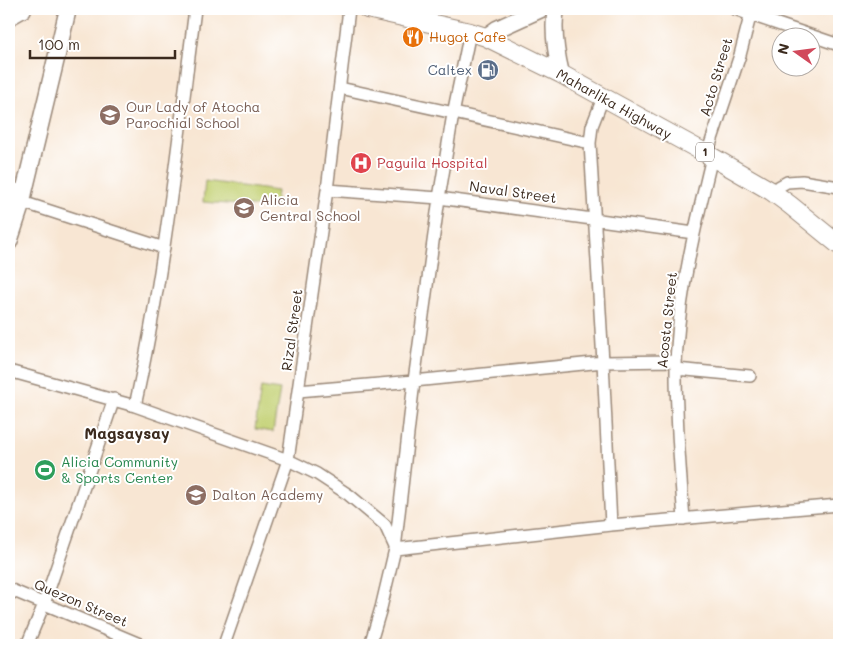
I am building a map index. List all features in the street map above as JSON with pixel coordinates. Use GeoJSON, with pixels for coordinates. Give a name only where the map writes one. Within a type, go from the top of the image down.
{"type":"FeatureCollection","features":[{"type":"Feature","properties":{"kind":"main road"},"geometry":{"type":"LineString","coordinates":[[9,18],[23,9]]}},
{"type":"Feature","properties":{"kind":"main road"},"geometry":{"type":"LineString","coordinates":[[9,242],[18,194],[68,9]]}},
{"type":"Feature","properties":{"kind":"main road","name":"Maharlika Highway"},"geometry":{"type":"LineString","coordinates":[[367,9],[486,37],[560,74],[710,155],[771,191],[839,245]]}},
{"type":"Feature","properties":{"kind":"main road"},"geometry":{"type":"LineString","coordinates":[[486,37],[514,20],[541,9]]}},
{"type":"Feature","properties":{"kind":"main road"},"geometry":{"type":"LineString","coordinates":[[556,9],[555,36],[560,74]]}},
{"type":"Feature","properties":{"kind":"street"},"geometry":{"type":"LineString","coordinates":[[135,406],[145,361],[164,248],[195,9]]}},
{"type":"Feature","properties":{"kind":"street","name":"Rizal Street"},"geometry":{"type":"LineString","coordinates":[[224,645],[288,460],[327,190],[349,9]]}},
{"type":"Feature","properties":{"kind":"street"},"geometry":{"type":"LineString","coordinates":[[735,9],[752,12],[839,46]]}},
{"type":"Feature","properties":{"kind":"street","name":"Acto Street"},"geometry":{"type":"LineString","coordinates":[[710,155],[752,12]]}},
{"type":"Feature","properties":{"kind":"street"},"geometry":{"type":"LineString","coordinates":[[370,645],[395,549],[414,381],[439,198],[452,114],[470,32]]}},
{"type":"Feature","properties":{"kind":"street"},"geometry":{"type":"LineString","coordinates":[[340,88],[590,143]]}},
{"type":"Feature","properties":{"kind":"street"},"geometry":{"type":"LineString","coordinates":[[603,98],[592,126],[590,143],[611,525]]}},
{"type":"Feature","properties":{"kind":"street","name":"Acosta Street"},"geometry":{"type":"LineString","coordinates":[[684,518],[679,456],[676,365],[681,303],[710,155]]}},
{"type":"Feature","properties":{"kind":"street"},"geometry":{"type":"LineString","coordinates":[[771,191],[787,182],[802,181],[839,187]]}},
{"type":"Feature","properties":{"kind":"street","name":"Naval Street"},"geometry":{"type":"LineString","coordinates":[[327,190],[439,198],[694,233]]}},
{"type":"Feature","properties":{"kind":"street"},"geometry":{"type":"LineString","coordinates":[[18,194],[164,248]]}},
{"type":"Feature","properties":{"kind":"street"},"geometry":{"type":"LineString","coordinates":[[298,391],[603,362],[676,365],[750,376]]}},
{"type":"Feature","properties":{"kind":"street"},"geometry":{"type":"LineString","coordinates":[[9,371],[135,406],[288,460],[317,474],[349,495],[385,525],[395,549]]}},
{"type":"Feature","properties":{"kind":"street"},"geometry":{"type":"LineString","coordinates":[[27,645],[44,604],[114,400]]}},
{"type":"Feature","properties":{"kind":"street"},"geometry":{"type":"LineString","coordinates":[[395,549],[611,525],[839,505]]}},
{"type":"Feature","properties":{"kind":"street","name":"Quezon Street"},"geometry":{"type":"LineString","coordinates":[[9,589],[142,645]]}},
{"type":"Feature","properties":{"kind":"green space"},"geometry":{"type":"Polygon","coordinates":[[[205,181],[277,191],[275,208],[203,202],[205,181]]]}},
{"type":"Feature","properties":{"kind":"green space"},"geometry":{"type":"Polygon","coordinates":[[[261,387],[280,390],[273,432],[255,429],[261,387]]]}},
{"type":"Feature","properties":{"kind":"place","name":"Hugot Cafe"},"geometry":{"type":"Point","coordinates":[413,37]}},
{"type":"Feature","properties":{"kind":"place","name":"Caltex"},"geometry":{"type":"Point","coordinates":[488,70]}},
{"type":"Feature","properties":{"kind":"place","name":"Our Lady of Atocha Parochial School"},"geometry":{"type":"Point","coordinates":[110,115]}},
{"type":"Feature","properties":{"kind":"place","name":"Paguila Hospital"},"geometry":{"type":"Point","coordinates":[361,163]}},
{"type":"Feature","properties":{"kind":"place","name":"Alicia Central School"},"geometry":{"type":"Point","coordinates":[244,208]}},
{"type":"Feature","properties":{"kind":"place","name":"Alicia Community & Sports Center"},"geometry":{"type":"Point","coordinates":[45,470]}},
{"type":"Feature","properties":{"kind":"place","name":"Dalton Academy"},"geometry":{"type":"Point","coordinates":[196,495]}},
{"type":"Feature","properties":{"kind":"district","name":"Magsaysay"},"geometry":{"type":"Point","coordinates":[127,433]}}]}
